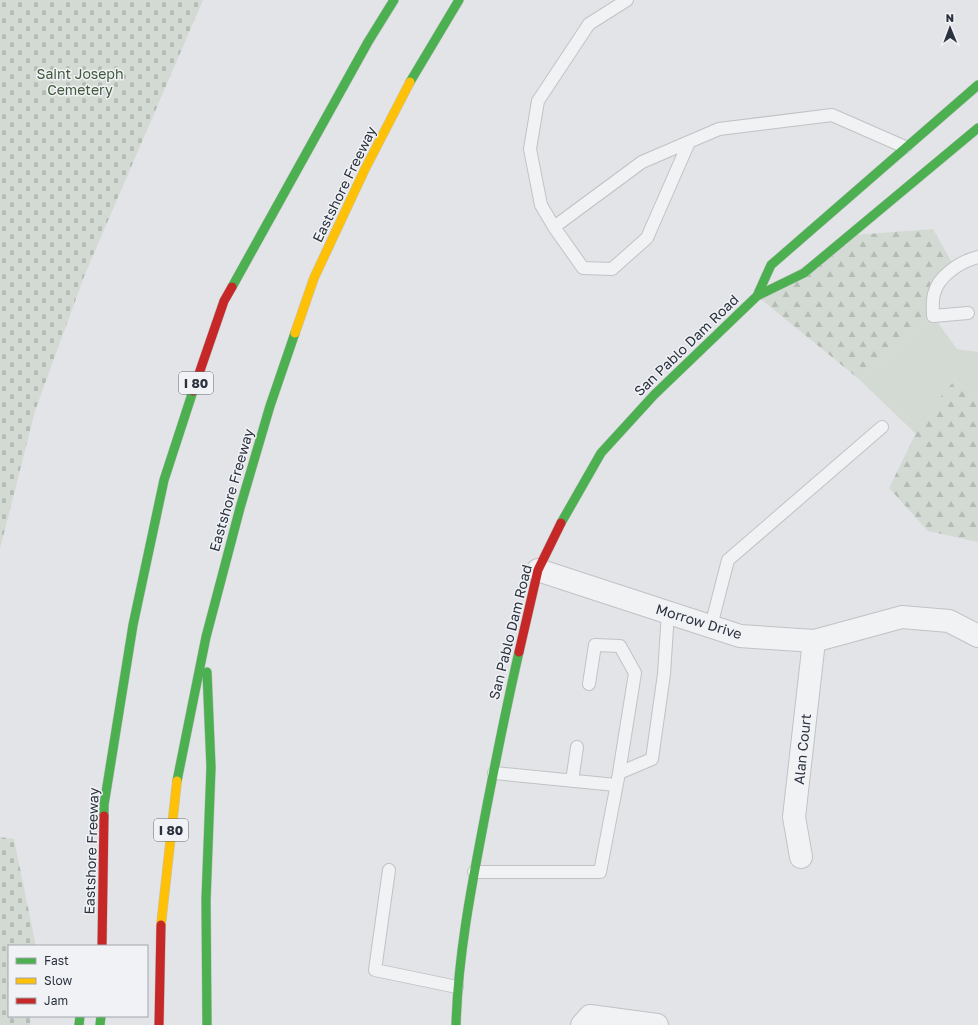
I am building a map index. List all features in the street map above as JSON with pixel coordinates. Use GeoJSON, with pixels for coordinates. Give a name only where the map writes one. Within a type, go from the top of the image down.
{"type":"FeatureCollection","features":[{"type":"Feature","properties":{"kind":"main road","name":"Eastshore Freeway"},"geometry":{"type":"LineString","coordinates":[[102,945],[104,805],[133,625],[164,480],[203,358],[224,301],[368,42],[394,0]]}},
{"type":"Feature","properties":{"kind":"main road","name":"Eastshore Freeway"},"geometry":{"type":"LineString","coordinates":[[159,1025],[161,921],[176,784],[206,637],[240,508],[268,414],[314,278],[365,169],[414,75],[459,0]]}},
{"type":"Feature","properties":{"kind":"main road","name":"San Pablo Dam Road"},"geometry":{"type":"LineString","coordinates":[[757,296],[771,265],[978,85]]}},
{"type":"Feature","properties":{"kind":"main road","name":"San Pablo Dam Road"},"geometry":{"type":"LineString","coordinates":[[456,1025],[457,987],[474,872],[509,693],[538,570],[566,514],[601,453],[654,395],[757,296],[804,273],[978,128]]}},
{"type":"Feature","properties":{"kind":"main road"},"geometry":{"type":"LineString","coordinates":[[206,637],[211,767],[206,900],[207,1025]]}},
{"type":"Feature","properties":{"kind":"main road"},"geometry":{"type":"LineString","coordinates":[[93,899],[104,805]]}},
{"type":"Feature","properties":{"kind":"street","name":"Morrow Drive"},"geometry":{"type":"LineString","coordinates":[[538,570],[740,636],[814,641],[902,617],[949,621],[978,636]]}},
{"type":"Feature","properties":{"kind":"street","name":"Alan Court"},"geometry":{"type":"LineString","coordinates":[[801,856],[794,817],[814,641]]}},
{"type":"Feature","properties":{"kind":"street"},"geometry":{"type":"LineString","coordinates":[[582,1025],[590,1016],[657,1025]]}},
{"type":"Feature","properties":{"kind":"lane"},"geometry":{"type":"LineString","coordinates":[[627,0],[589,24],[538,101],[530,149],[541,205],[554,227],[583,268],[612,269],[647,238],[689,142]]}},
{"type":"Feature","properties":{"kind":"lane"},"geometry":{"type":"LineString","coordinates":[[554,227],[642,162],[719,129],[832,115],[905,147]]}},
{"type":"Feature","properties":{"kind":"lane"},"geometry":{"type":"LineString","coordinates":[[968,313],[933,316],[934,294],[939,280],[955,268],[978,257]]}},
{"type":"Feature","properties":{"kind":"lane"},"geometry":{"type":"LineString","coordinates":[[711,626],[728,560],[882,427]]}},
{"type":"Feature","properties":{"kind":"lane"},"geometry":{"type":"LineString","coordinates":[[494,773],[572,781],[617,779],[652,760],[664,674],[668,612]]}},
{"type":"Feature","properties":{"kind":"lane"},"geometry":{"type":"LineString","coordinates":[[474,872],[600,872],[635,673],[620,646],[595,645],[589,684]]}},
{"type":"Feature","properties":{"kind":"lane"},"geometry":{"type":"LineString","coordinates":[[572,781],[577,747]]}},
{"type":"Feature","properties":{"kind":"lane"},"geometry":{"type":"LineString","coordinates":[[389,870],[376,970],[457,987]]}},
{"type":"Feature","properties":{"kind":"green space","name":"Saint Joseph Cemetery"},"geometry":{"type":"Polygon","coordinates":[[[0,0],[203,0],[85,274],[35,411],[0,549],[0,0]]]}},
{"type":"Feature","properties":{"kind":"green space"},"geometry":{"type":"Polygon","coordinates":[[[933,229],[955,268],[939,280],[933,316],[860,380],[757,296],[853,235],[933,229]]]}},
{"type":"Feature","properties":{"kind":"green space"},"geometry":{"type":"Polygon","coordinates":[[[933,316],[957,349],[978,352],[978,400],[955,380],[916,434],[860,380],[933,316]]]}},
{"type":"Feature","properties":{"kind":"green space"},"geometry":{"type":"Polygon","coordinates":[[[955,380],[978,400],[978,542],[928,531],[889,488],[924,417],[955,380]]]}},
{"type":"Feature","properties":{"kind":"green space"},"geometry":{"type":"Polygon","coordinates":[[[0,837],[14,839],[35,945],[8,945],[8,1017],[30,1017],[30,1025],[0,1025],[0,837]]]}},
{"type":"Feature","properties":{"kind":"traffic: fast"},"geometry":{"type":"LineString","coordinates":[[232,287],[368,42],[394,0]]}},
{"type":"Feature","properties":{"kind":"traffic: fast"},"geometry":{"type":"LineString","coordinates":[[410,82],[459,0]]}},
{"type":"Feature","properties":{"kind":"traffic: fast"},"geometry":{"type":"LineString","coordinates":[[757,296],[771,265],[978,85]]}},
{"type":"Feature","properties":{"kind":"traffic: fast"},"geometry":{"type":"LineString","coordinates":[[561,523],[601,453],[654,395],[757,296],[804,273],[978,128]]}},
{"type":"Feature","properties":{"kind":"traffic: fast"},"geometry":{"type":"LineString","coordinates":[[177,781],[206,637],[240,508],[270,406],[295,333]]}},
{"type":"Feature","properties":{"kind":"traffic: fast"},"geometry":{"type":"LineString","coordinates":[[104,816],[104,805],[133,625],[164,480],[193,391]]}},
{"type":"Feature","properties":{"kind":"traffic: fast"},"geometry":{"type":"LineString","coordinates":[[456,1025],[459,974],[470,897],[496,757],[519,652]]}},
{"type":"Feature","properties":{"kind":"traffic: fast"},"geometry":{"type":"LineString","coordinates":[[207,672],[211,767],[206,900],[207,1025]]}},
{"type":"Feature","properties":{"kind":"traffic: fast"},"geometry":{"type":"LineString","coordinates":[[79,1025],[80,1017]]}},
{"type":"Feature","properties":{"kind":"traffic: fast"},"geometry":{"type":"LineString","coordinates":[[100,1025],[101,1017]]}},
{"type":"Feature","properties":{"kind":"traffic: slow"},"geometry":{"type":"LineString","coordinates":[[295,333],[314,278],[365,169],[410,82]]}},
{"type":"Feature","properties":{"kind":"traffic: slow"},"geometry":{"type":"LineString","coordinates":[[161,925],[177,781]]}},
{"type":"Feature","properties":{"kind":"traffic: jam"},"geometry":{"type":"LineString","coordinates":[[193,391],[224,301],[232,287]]}},
{"type":"Feature","properties":{"kind":"traffic: jam"},"geometry":{"type":"LineString","coordinates":[[519,652],[538,570],[561,523]]}},
{"type":"Feature","properties":{"kind":"traffic: jam"},"geometry":{"type":"LineString","coordinates":[[102,945],[104,816]]}},
{"type":"Feature","properties":{"kind":"traffic: jam"},"geometry":{"type":"LineString","coordinates":[[159,1025],[161,925]]}}]}
